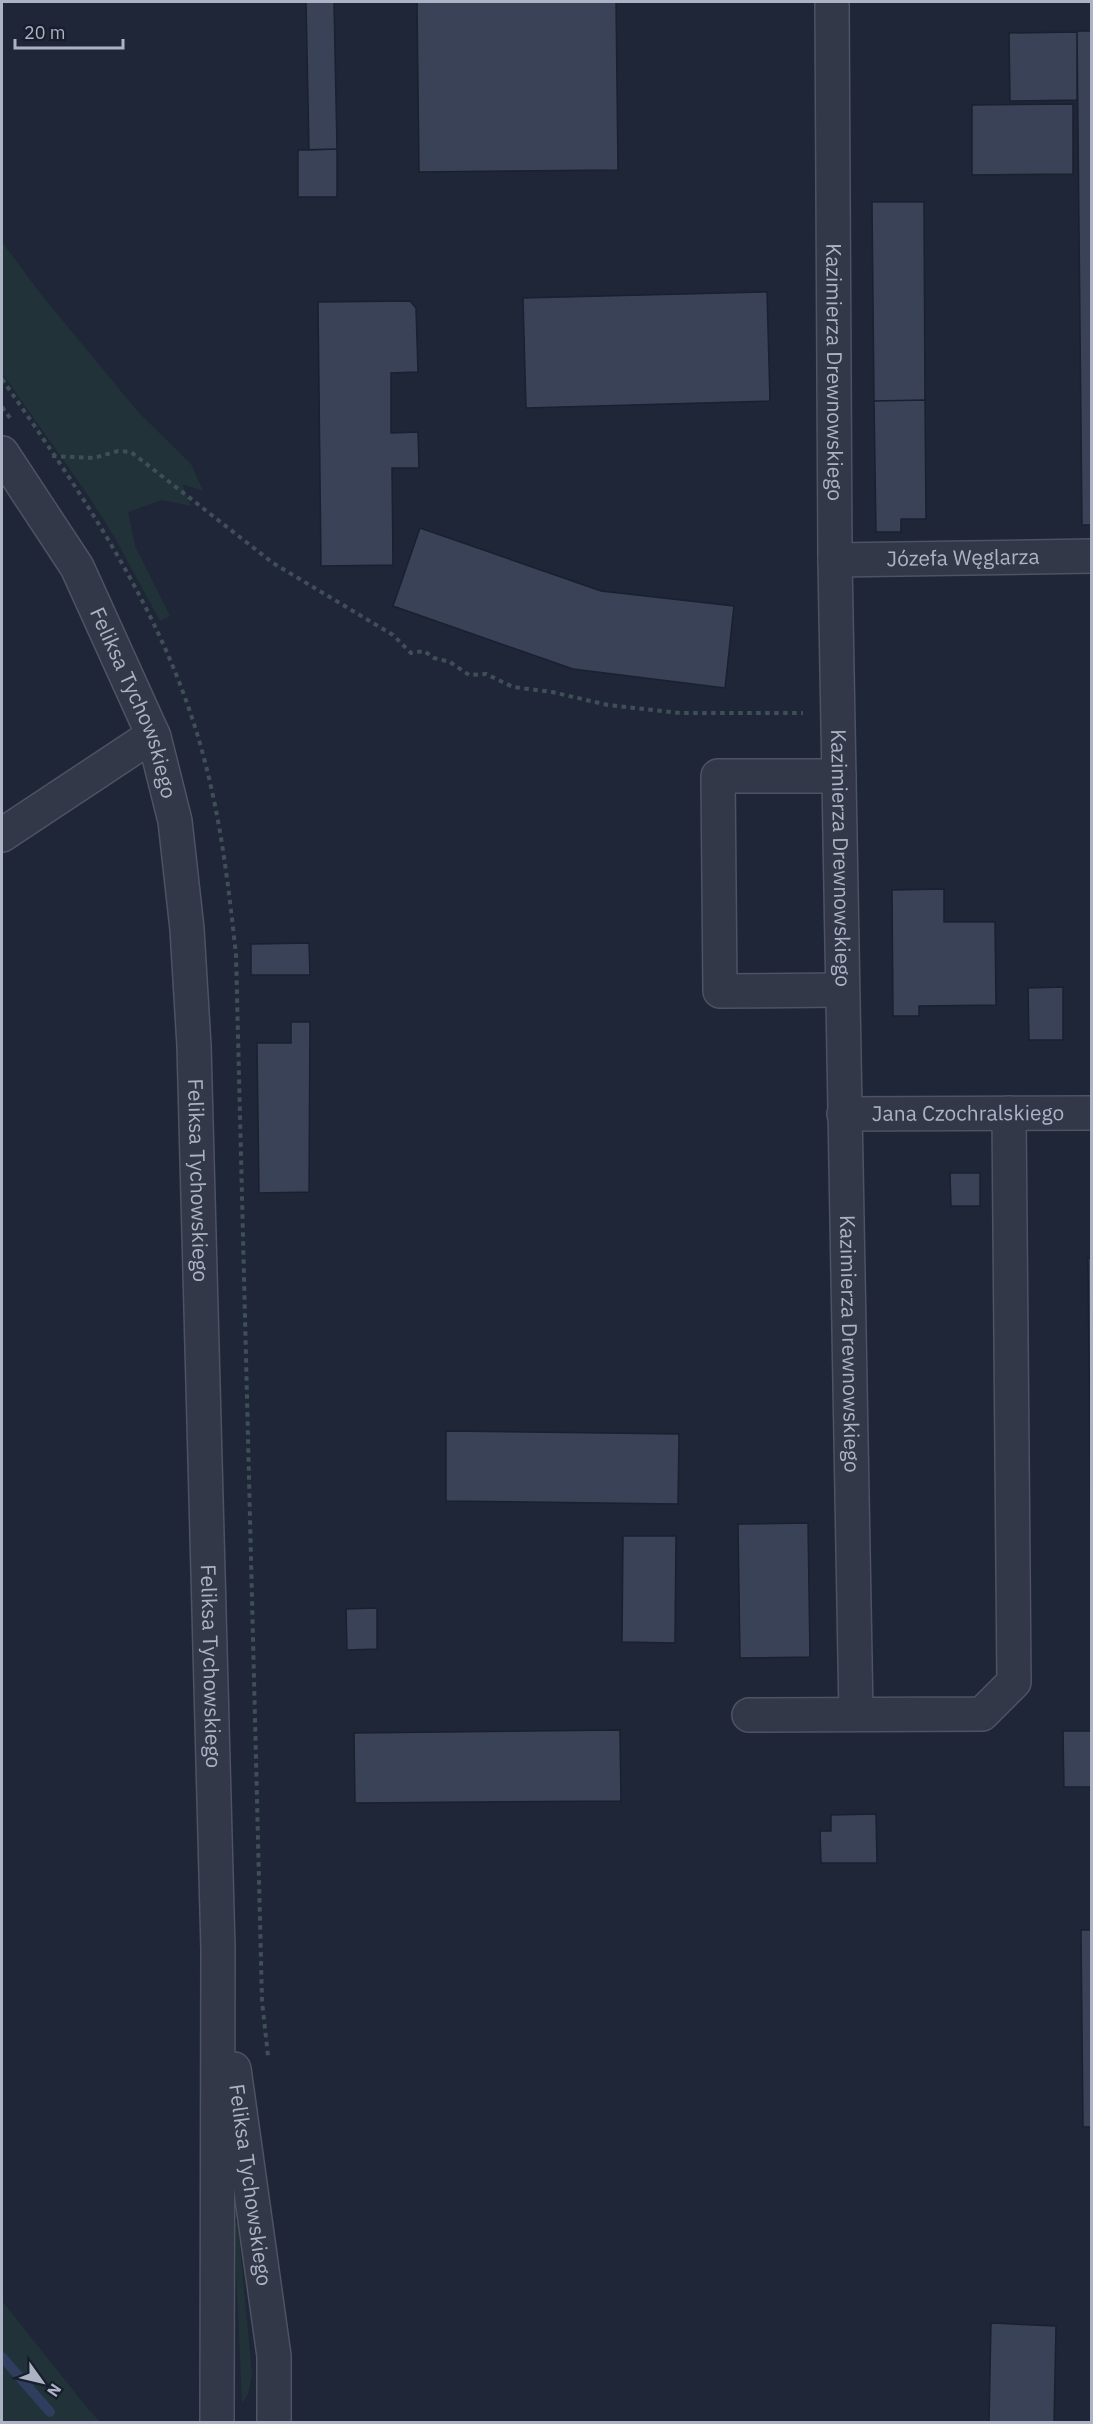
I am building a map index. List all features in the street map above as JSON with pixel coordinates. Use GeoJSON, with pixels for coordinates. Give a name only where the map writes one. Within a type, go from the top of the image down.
{"type":"FeatureCollection","features":[{"type":"Feature","properties":{"kind":"street","name":"Kazimierza Drewnowskiego"},"geometry":{"type":"LineString","coordinates":[[832,2],[837,714],[856,1714]]}},
{"type":"Feature","properties":{"kind":"street","name":"Feliksa Tychowskiego"},"geometry":{"type":"LineString","coordinates":[[2,453],[77,567],[153,735],[175,821],[187,929],[194,1046],[218,1949],[217,2422]]}},
{"type":"Feature","properties":{"kind":"street","name":"Józefa Węglarza"},"geometry":{"type":"LineString","coordinates":[[835,560],[1092,556]]}},
{"type":"Feature","properties":{"kind":"street"},"geometry":{"type":"LineString","coordinates":[[2,835],[153,735]]}},
{"type":"Feature","properties":{"kind":"street"},"geometry":{"type":"LineString","coordinates":[[839,776],[718,777],[720,992],[842,990]]}},
{"type":"Feature","properties":{"kind":"street"},"geometry":{"type":"LineString","coordinates":[[749,1715],[982,1714],[1014,1682],[1008,1113]]}},
{"type":"Feature","properties":{"kind":"street","name":"Jana Czochralskiego"},"geometry":{"type":"LineString","coordinates":[[844,1114],[1092,1113]]}},
{"type":"Feature","properties":{"kind":"street","name":"Feliksa Tychowskiego"},"geometry":{"type":"LineString","coordinates":[[218,1949],[274,2356],[274,2422]]}},
{"type":"Feature","properties":{"kind":"path"},"geometry":{"type":"LineString","coordinates":[[47,458],[54,455],[94,458],[117,452],[131,452],[273,563],[393,635],[411,653],[424,651],[434,658],[450,662],[469,675],[486,674],[513,687],[552,692],[608,705],[669,712],[837,714]]}},
{"type":"Feature","properties":{"kind":"shaded area"},"geometry":{"type":"Polygon","coordinates":[[[2,242],[43,297],[139,413],[191,464],[203,491],[182,484],[191,506],[162,500],[128,512],[135,546],[170,616],[160,621],[114,536],[88,495],[2,373],[2,242]]]}},
{"type":"Feature","properties":{"kind":"shaded area"},"geometry":{"type":"Polygon","coordinates":[[[234,2223],[238,2223],[252,2375],[248,2394],[242,2403],[234,2223]]]}},
{"type":"Feature","properties":{"kind":"shaded area"},"geometry":{"type":"Polygon","coordinates":[[[2,2301],[88,2409],[100,2422],[2,2422],[2,2301]]]}},
{"type":"Feature","properties":{"kind":"building"},"geometry":{"type":"Polygon","coordinates":[[[306,2],[334,2],[337,149],[309,150],[306,2]]]}},
{"type":"Feature","properties":{"kind":"building"},"geometry":{"type":"Polygon","coordinates":[[[417,2],[616,2],[618,170],[419,172],[417,2]]]}},
{"type":"Feature","properties":{"kind":"building"},"geometry":{"type":"Polygon","coordinates":[[[1077,31],[1092,31],[1092,525],[1082,525],[1077,31]]]}},
{"type":"Feature","properties":{"kind":"building"},"geometry":{"type":"Polygon","coordinates":[[[1077,32],[1077,100],[1010,101],[1009,33],[1077,32]]]}},
{"type":"Feature","properties":{"kind":"building"},"geometry":{"type":"Polygon","coordinates":[[[1073,104],[1073,174],[972,175],[972,105],[1073,104]]]}},
{"type":"Feature","properties":{"kind":"building"},"geometry":{"type":"Polygon","coordinates":[[[337,149],[337,197],[298,197],[298,150],[337,149]]]}},
{"type":"Feature","properties":{"kind":"building"},"geometry":{"type":"Polygon","coordinates":[[[872,202],[924,202],[925,400],[874,401],[872,202]]]}},
{"type":"Feature","properties":{"kind":"building"},"geometry":{"type":"Polygon","coordinates":[[[767,292],[770,401],[526,408],[523,298],[767,292]]]}},
{"type":"Feature","properties":{"kind":"building"},"geometry":{"type":"Polygon","coordinates":[[[410,301],[416,308],[418,372],[391,373],[391,433],[418,432],[419,468],[392,468],[393,565],[321,566],[318,302],[410,301]]]}},
{"type":"Feature","properties":{"kind":"building"},"geometry":{"type":"Polygon","coordinates":[[[925,400],[926,519],[901,519],[901,532],[876,532],[874,401],[925,400]]]}},
{"type":"Feature","properties":{"kind":"building"},"geometry":{"type":"Polygon","coordinates":[[[420,528],[601,591],[734,606],[725,688],[573,669],[393,606],[420,528]]]}},
{"type":"Feature","properties":{"kind":"building"},"geometry":{"type":"Polygon","coordinates":[[[944,889],[944,922],[995,922],[996,1005],[919,1006],[919,1016],[893,1016],[892,890],[944,889]]]}},
{"type":"Feature","properties":{"kind":"building"},"geometry":{"type":"Polygon","coordinates":[[[309,943],[310,975],[251,975],[251,944],[309,943]]]}},
{"type":"Feature","properties":{"kind":"building"},"geometry":{"type":"Polygon","coordinates":[[[1063,987],[1063,1040],[1029,1040],[1028,988],[1063,987]]]}},
{"type":"Feature","properties":{"kind":"building"},"geometry":{"type":"Polygon","coordinates":[[[291,1022],[310,1022],[309,1192],[259,1193],[257,1043],[291,1043],[291,1022]]]}},
{"type":"Feature","properties":{"kind":"building"},"geometry":{"type":"Polygon","coordinates":[[[950,1173],[980,1173],[980,1206],[951,1206],[950,1173]]]}},
{"type":"Feature","properties":{"kind":"building"},"geometry":{"type":"Polygon","coordinates":[[[1088,1258],[1092,1258],[1092,1644],[1088,1258]]]}},
{"type":"Feature","properties":{"kind":"building"},"geometry":{"type":"Polygon","coordinates":[[[446,1431],[679,1434],[678,1504],[446,1501],[446,1431]]]}},
{"type":"Feature","properties":{"kind":"building"},"geometry":{"type":"Polygon","coordinates":[[[808,1523],[810,1657],[740,1658],[738,1524],[808,1523]]]}},
{"type":"Feature","properties":{"kind":"building"},"geometry":{"type":"Polygon","coordinates":[[[623,1536],[676,1536],[675,1643],[622,1642],[623,1536]]]}},
{"type":"Feature","properties":{"kind":"building"},"geometry":{"type":"Polygon","coordinates":[[[377,1608],[377,1649],[347,1650],[346,1609],[377,1608]]]}},
{"type":"Feature","properties":{"kind":"building"},"geometry":{"type":"Polygon","coordinates":[[[620,1730],[621,1801],[355,1803],[354,1733],[620,1730]]]}},
{"type":"Feature","properties":{"kind":"building"},"geometry":{"type":"Polygon","coordinates":[[[1063,1731],[1092,1731],[1092,1787],[1064,1787],[1063,1731]]]}},
{"type":"Feature","properties":{"kind":"building"},"geometry":{"type":"Polygon","coordinates":[[[876,1814],[877,1863],[821,1863],[820,1831],[831,1831],[831,1815],[876,1814]]]}},
{"type":"Feature","properties":{"kind":"building"},"geometry":{"type":"Polygon","coordinates":[[[1081,1930],[1092,1930],[1092,2127],[1083,2127],[1081,1930]]]}},
{"type":"Feature","properties":{"kind":"building"},"geometry":{"type":"Polygon","coordinates":[[[991,2323],[1056,2326],[1054,2422],[989,2422],[991,2323]]]}},
{"type":"Feature","properties":{"kind":"waterway"},"geometry":{"type":"LineString","coordinates":[[2,2357],[50,2412]]}}]}
